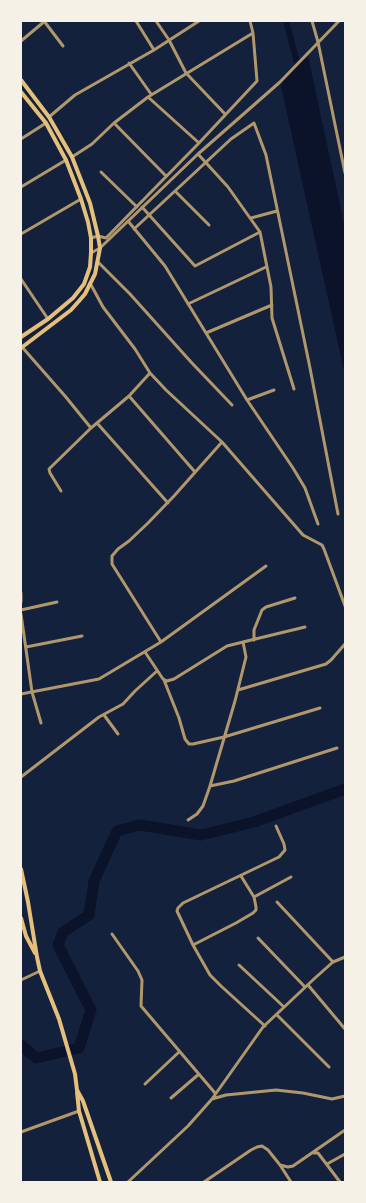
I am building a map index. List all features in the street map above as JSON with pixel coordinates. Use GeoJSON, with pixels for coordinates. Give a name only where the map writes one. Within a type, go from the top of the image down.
{"type":"FeatureCollection","features":[{"type":"Feature","properties":{"kind":"main road"},"geometry":{"type":"LineString","coordinates":[[21,80],[49,117],[72,157],[90,203],[100,248],[95,274],[85,294],[71,310],[22,347]]}},
{"type":"Feature","properties":{"kind":"main road"},"geometry":{"type":"LineString","coordinates":[[21,93],[46,123],[66,160],[82,199],[91,238],[90,266],[84,284],[73,298],[21,337]]}},
{"type":"Feature","properties":{"kind":"main road"},"geometry":{"type":"LineString","coordinates":[[21,869],[40,971],[59,1019],[74,1074],[79,1111],[100,1182]]}},
{"type":"Feature","properties":{"kind":"main road"},"geometry":{"type":"LineString","coordinates":[[21,918],[26,936],[37,957]]}},
{"type":"Feature","properties":{"kind":"main road"},"geometry":{"type":"LineString","coordinates":[[77,1090],[83,1100],[111,1182]]}},
{"type":"Feature","properties":{"kind":"street"},"geometry":{"type":"LineString","coordinates":[[21,41],[45,21],[63,46]]}},
{"type":"Feature","properties":{"kind":"street"},"geometry":{"type":"LineString","coordinates":[[136,21],[154,50]]}},
{"type":"Feature","properties":{"kind":"street"},"geometry":{"type":"LineString","coordinates":[[156,21],[169,40],[186,72],[225,114]]}},
{"type":"Feature","properties":{"kind":"street"},"geometry":{"type":"LineString","coordinates":[[49,117],[75,95],[154,50],[199,21]]}},
{"type":"Feature","properties":{"kind":"street"},"geometry":{"type":"LineString","coordinates":[[91,238],[98,236],[106,238],[257,81],[253,33],[250,21]]}},
{"type":"Feature","properties":{"kind":"street"},"geometry":{"type":"LineString","coordinates":[[312,21],[318,42],[345,173]]}},
{"type":"Feature","properties":{"kind":"street"},"geometry":{"type":"LineString","coordinates":[[91,253],[100,248],[198,154],[280,82],[339,21]]}},
{"type":"Feature","properties":{"kind":"street"},"geometry":{"type":"LineString","coordinates":[[72,157],[92,144],[114,123],[151,94],[253,33]]}},
{"type":"Feature","properties":{"kind":"street"},"geometry":{"type":"LineString","coordinates":[[129,63],[151,94]]}},
{"type":"Feature","properties":{"kind":"street"},"geometry":{"type":"LineString","coordinates":[[148,97],[199,143]]}},
{"type":"Feature","properties":{"kind":"street"},"geometry":{"type":"LineString","coordinates":[[21,139],[46,123]]}},
{"type":"Feature","properties":{"kind":"street"},"geometry":{"type":"LineString","coordinates":[[114,123],[166,176]]}},
{"type":"Feature","properties":{"kind":"street"},"geometry":{"type":"LineString","coordinates":[[134,229],[207,163],[231,139],[254,124],[266,155],[310,368],[338,514]]}},
{"type":"Feature","properties":{"kind":"street"},"geometry":{"type":"LineString","coordinates":[[198,154],[228,187],[260,232],[271,287],[272,318],[294,389]]}},
{"type":"Feature","properties":{"kind":"street"},"geometry":{"type":"LineString","coordinates":[[21,187],[66,160]]}},
{"type":"Feature","properties":{"kind":"street"},"geometry":{"type":"LineString","coordinates":[[101,172],[137,207]]}},
{"type":"Feature","properties":{"kind":"street"},"geometry":{"type":"LineString","coordinates":[[175,191],[209,225]]}},
{"type":"Feature","properties":{"kind":"street"},"geometry":{"type":"LineString","coordinates":[[21,234],[82,199]]}},
{"type":"Feature","properties":{"kind":"street"},"geometry":{"type":"LineString","coordinates":[[142,207],[195,266],[260,232]]}},
{"type":"Feature","properties":{"kind":"street"},"geometry":{"type":"LineString","coordinates":[[251,218],[277,211]]}},
{"type":"Feature","properties":{"kind":"street"},"geometry":{"type":"LineString","coordinates":[[128,221],[165,266],[247,400],[293,468],[305,488],[318,524]]}},
{"type":"Feature","properties":{"kind":"street"},"geometry":{"type":"LineString","coordinates":[[98,262],[130,294],[191,362],[232,404]]}},
{"type":"Feature","properties":{"kind":"street"},"geometry":{"type":"LineString","coordinates":[[188,304],[266,267]]}},
{"type":"Feature","properties":{"kind":"street"},"geometry":{"type":"LineString","coordinates":[[21,279],[48,318]]}},
{"type":"Feature","properties":{"kind":"street"},"geometry":{"type":"LineString","coordinates":[[90,283],[103,307],[136,350],[150,373],[166,390],[222,442],[303,535],[322,545],[345,606]]}},
{"type":"Feature","properties":{"kind":"street"},"geometry":{"type":"LineString","coordinates":[[206,333],[272,305]]}},
{"type":"Feature","properties":{"kind":"street"},"geometry":{"type":"LineString","coordinates":[[22,347],[91,428]]}},
{"type":"Feature","properties":{"kind":"street"},"geometry":{"type":"LineString","coordinates":[[61,491],[50,473],[49,468],[96,423],[128,396],[150,373]]}},
{"type":"Feature","properties":{"kind":"street"},"geometry":{"type":"LineString","coordinates":[[247,400],[274,390]]}},
{"type":"Feature","properties":{"kind":"street"},"geometry":{"type":"LineString","coordinates":[[128,396],[195,472]]}},
{"type":"Feature","properties":{"kind":"street"},"geometry":{"type":"LineString","coordinates":[[96,423],[168,503]]}},
{"type":"Feature","properties":{"kind":"street"},"geometry":{"type":"LineString","coordinates":[[161,642],[112,564],[112,556],[168,503],[222,442]]}},
{"type":"Feature","properties":{"kind":"street"},"geometry":{"type":"LineString","coordinates":[[21,694],[99,679],[161,642],[266,566]]}},
{"type":"Feature","properties":{"kind":"street"},"geometry":{"type":"LineString","coordinates":[[21,594],[21,602]]}},
{"type":"Feature","properties":{"kind":"street"},"geometry":{"type":"LineString","coordinates":[[254,640],[254,630],[262,610],[295,598]]}},
{"type":"Feature","properties":{"kind":"street"},"geometry":{"type":"LineString","coordinates":[[21,610],[57,602]]}},
{"type":"Feature","properties":{"kind":"street"},"geometry":{"type":"LineString","coordinates":[[21,614],[32,692],[40,723]]}},
{"type":"Feature","properties":{"kind":"street"},"geometry":{"type":"LineString","coordinates":[[164,680],[168,681],[174,679],[227,646],[305,627]]}},
{"type":"Feature","properties":{"kind":"street"},"geometry":{"type":"LineString","coordinates":[[26,647],[82,636]]}},
{"type":"Feature","properties":{"kind":"street"},"geometry":{"type":"LineString","coordinates":[[188,820],[198,814],[203,806],[210,786],[238,690],[246,656],[243,642]]}},
{"type":"Feature","properties":{"kind":"street"},"geometry":{"type":"LineString","coordinates":[[238,690],[326,664],[345,644]]}},
{"type":"Feature","properties":{"kind":"street"},"geometry":{"type":"LineString","coordinates":[[145,652],[164,680],[179,718],[186,742],[193,744],[224,737],[320,708]]}},
{"type":"Feature","properties":{"kind":"street"},"geometry":{"type":"LineString","coordinates":[[21,777],[104,715],[123,704],[157,671]]}},
{"type":"Feature","properties":{"kind":"street"},"geometry":{"type":"LineString","coordinates":[[104,715],[118,734]]}},
{"type":"Feature","properties":{"kind":"street"},"geometry":{"type":"LineString","coordinates":[[210,786],[234,781],[337,748]]}},
{"type":"Feature","properties":{"kind":"street"},"geometry":{"type":"LineString","coordinates":[[265,1026],[210,975],[193,945],[177,911],[183,903],[279,857],[283,853],[284,844],[276,826]]}},
{"type":"Feature","properties":{"kind":"street"},"geometry":{"type":"LineString","coordinates":[[193,945],[253,913],[256,907],[254,897],[241,876]]}},
{"type":"Feature","properties":{"kind":"street"},"geometry":{"type":"LineString","coordinates":[[254,897],[291,877]]}},
{"type":"Feature","properties":{"kind":"street"},"geometry":{"type":"LineString","coordinates":[[277,902],[333,962]]}},
{"type":"Feature","properties":{"kind":"street"},"geometry":{"type":"LineString","coordinates":[[112,934],[138,971],[142,980],[141,1006],[215,1094]]}},
{"type":"Feature","properties":{"kind":"street"},"geometry":{"type":"LineString","coordinates":[[21,938],[26,936]]}},
{"type":"Feature","properties":{"kind":"street"},"geometry":{"type":"LineString","coordinates":[[258,938],[307,986],[345,1029]]}},
{"type":"Feature","properties":{"kind":"street"},"geometry":{"type":"LineString","coordinates":[[128,1182],[188,1126],[212,1099],[265,1026],[333,962],[345,957]]}},
{"type":"Feature","properties":{"kind":"street"},"geometry":{"type":"LineString","coordinates":[[239,965],[284,1007]]}},
{"type":"Feature","properties":{"kind":"street"},"geometry":{"type":"LineString","coordinates":[[21,980],[40,971]]}},
{"type":"Feature","properties":{"kind":"street"},"geometry":{"type":"LineString","coordinates":[[276,1015],[329,1067]]}},
{"type":"Feature","properties":{"kind":"street"},"geometry":{"type":"LineString","coordinates":[[145,1084],[179,1052]]}},
{"type":"Feature","properties":{"kind":"street"},"geometry":{"type":"LineString","coordinates":[[171,1098],[199,1074]]}},
{"type":"Feature","properties":{"kind":"street"},"geometry":{"type":"LineString","coordinates":[[212,1099],[226,1095],[276,1090],[332,1099],[345,1096]]}},
{"type":"Feature","properties":{"kind":"street"},"geometry":{"type":"LineString","coordinates":[[21,1132],[79,1111]]}},
{"type":"Feature","properties":{"kind":"street"},"geometry":{"type":"LineString","coordinates":[[280,1165],[288,1167],[293,1166],[345,1130]]}},
{"type":"Feature","properties":{"kind":"street"},"geometry":{"type":"LineString","coordinates":[[204,1182],[251,1150],[262,1146],[268,1150],[291,1182]]}},
{"type":"Feature","properties":{"kind":"street"},"geometry":{"type":"LineString","coordinates":[[312,1154],[318,1153],[340,1182]]}},
{"type":"Feature","properties":{"kind":"street"},"geometry":{"type":"LineString","coordinates":[[327,1164],[345,1154]]}},
{"type":"Feature","properties":{"kind":"water"},"geometry":{"type":"Polygon","coordinates":[[[308,56],[345,228],[345,375],[280,82],[308,56]]]}},
{"type":"Feature","properties":{"kind":"waterway"},"geometry":{"type":"LineString","coordinates":[[286,21],[299,70]]}},
{"type":"Feature","properties":{"kind":"waterway"},"geometry":{"type":"LineString","coordinates":[[21,1045],[36,1058],[79,1048],[91,1010],[58,945],[63,932],[89,915],[94,881],[117,831],[140,825],[201,835],[254,822],[345,789]]}}]}
